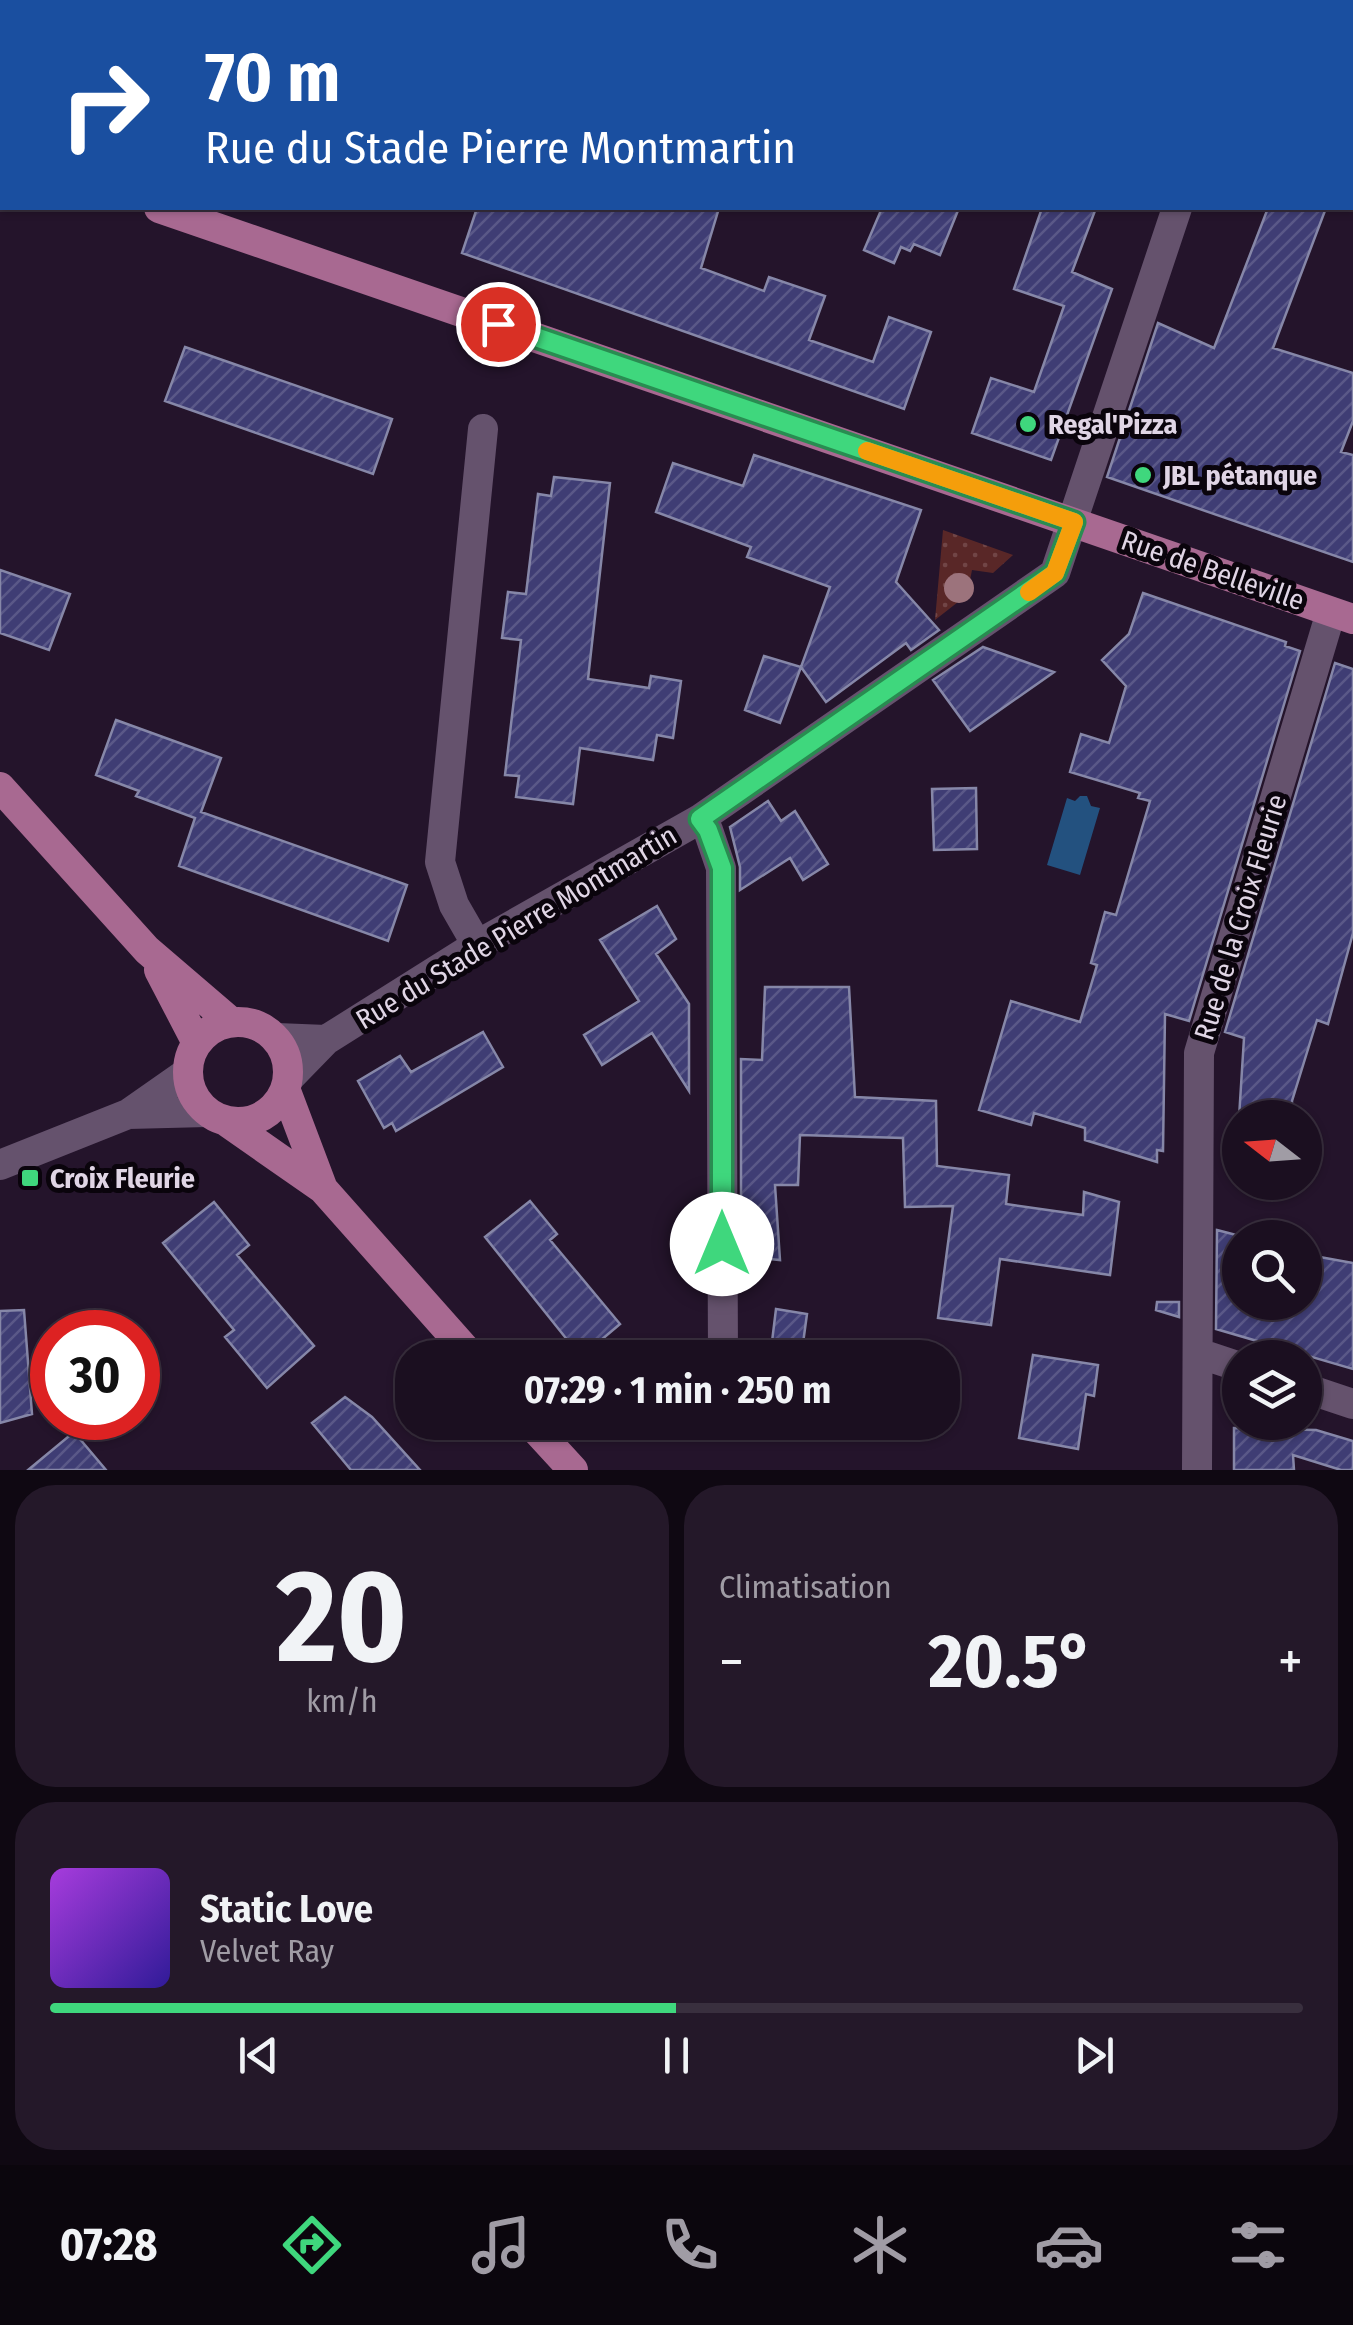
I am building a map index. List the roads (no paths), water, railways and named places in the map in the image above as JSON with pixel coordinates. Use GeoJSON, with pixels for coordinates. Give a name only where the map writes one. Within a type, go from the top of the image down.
{"type":"FeatureCollection","features":[{"type":"Feature","properties":{"kind":"main road","name":"Rue de Belleville"},"geometry":{"type":"LineString","coordinates":[[166,210],[1342,615]]}},
{"type":"Feature","properties":{"kind":"main road"},"geometry":{"type":"LineString","coordinates":[[0,786],[147,950],[231,1022]]}},
{"type":"Feature","properties":{"kind":"main road"},"geometry":{"type":"LineString","coordinates":[[147,950],[192,1057],[196,1101],[323,1189],[456,1340]]}},
{"type":"Feature","properties":{"kind":"main road"},"geometry":{"type":"LineString","coordinates":[[192,1057],[218,1026],[231,1022],[248,1022],[276,1038],[284,1050],[287,1084],[323,1189]]}},
{"type":"Feature","properties":{"kind":"main road"},"geometry":{"type":"LineString","coordinates":[[217,1117],[255,1120],[278,1103],[287,1084]]}},
{"type":"Feature","properties":{"kind":"main road"},"geometry":{"type":"LineString","coordinates":[[546,1440],[573,1470]]}},
{"type":"Feature","properties":{"kind":"street","name":"Rue du Stade Pierre Montmartin"},"geometry":{"type":"LineString","coordinates":[[287,1084],[326,1040],[477,944],[700,819],[1055,573],[1175,210]]}},
{"type":"Feature","properties":{"kind":"street"},"geometry":{"type":"LineString","coordinates":[[477,944],[454,905],[440,862],[483,429]]}},
{"type":"Feature","properties":{"kind":"street","name":"Rue de la Croix Fleurie"},"geometry":{"type":"LineString","coordinates":[[1197,1470],[1199,1053],[1342,615]]}},
{"type":"Feature","properties":{"kind":"street"},"geometry":{"type":"LineString","coordinates":[[700,819],[722,868],[723,1340]]}},
{"type":"Feature","properties":{"kind":"street","name":"Rue du Stade Pierre Montmartin"},"geometry":{"type":"LineString","coordinates":[[276,1038],[326,1040]]}},
{"type":"Feature","properties":{"kind":"street"},"geometry":{"type":"LineString","coordinates":[[0,1165],[128,1114],[192,1057]]}},
{"type":"Feature","properties":{"kind":"street"},"geometry":{"type":"LineString","coordinates":[[128,1114],[217,1117]]}},
{"type":"Feature","properties":{"kind":"street"},"geometry":{"type":"LineString","coordinates":[[1198,1353],[1222,1360]]}},
{"type":"Feature","properties":{"kind":"street"},"geometry":{"type":"LineString","coordinates":[[1322,1394],[1353,1404]]}},
{"type":"Feature","properties":{"kind":"water"},"geometry":{"type":"Polygon","coordinates":[[[1087,796],[1091,806],[1100,808],[1080,875],[1047,865],[1067,798],[1075,801],[1087,796]]]}},
{"type":"Feature","properties":{"kind":"place","name":"Regal'Pizza"},"geometry":{"type":"Point","coordinates":[1028,424]}},
{"type":"Feature","properties":{"kind":"place","name":"JBL pétanque"},"geometry":{"type":"Point","coordinates":[1143,475]}},
{"type":"Feature","properties":{"kind":"place","name":"Croix Fleurie"},"geometry":{"type":"Point","coordinates":[30,1178]}}]}
